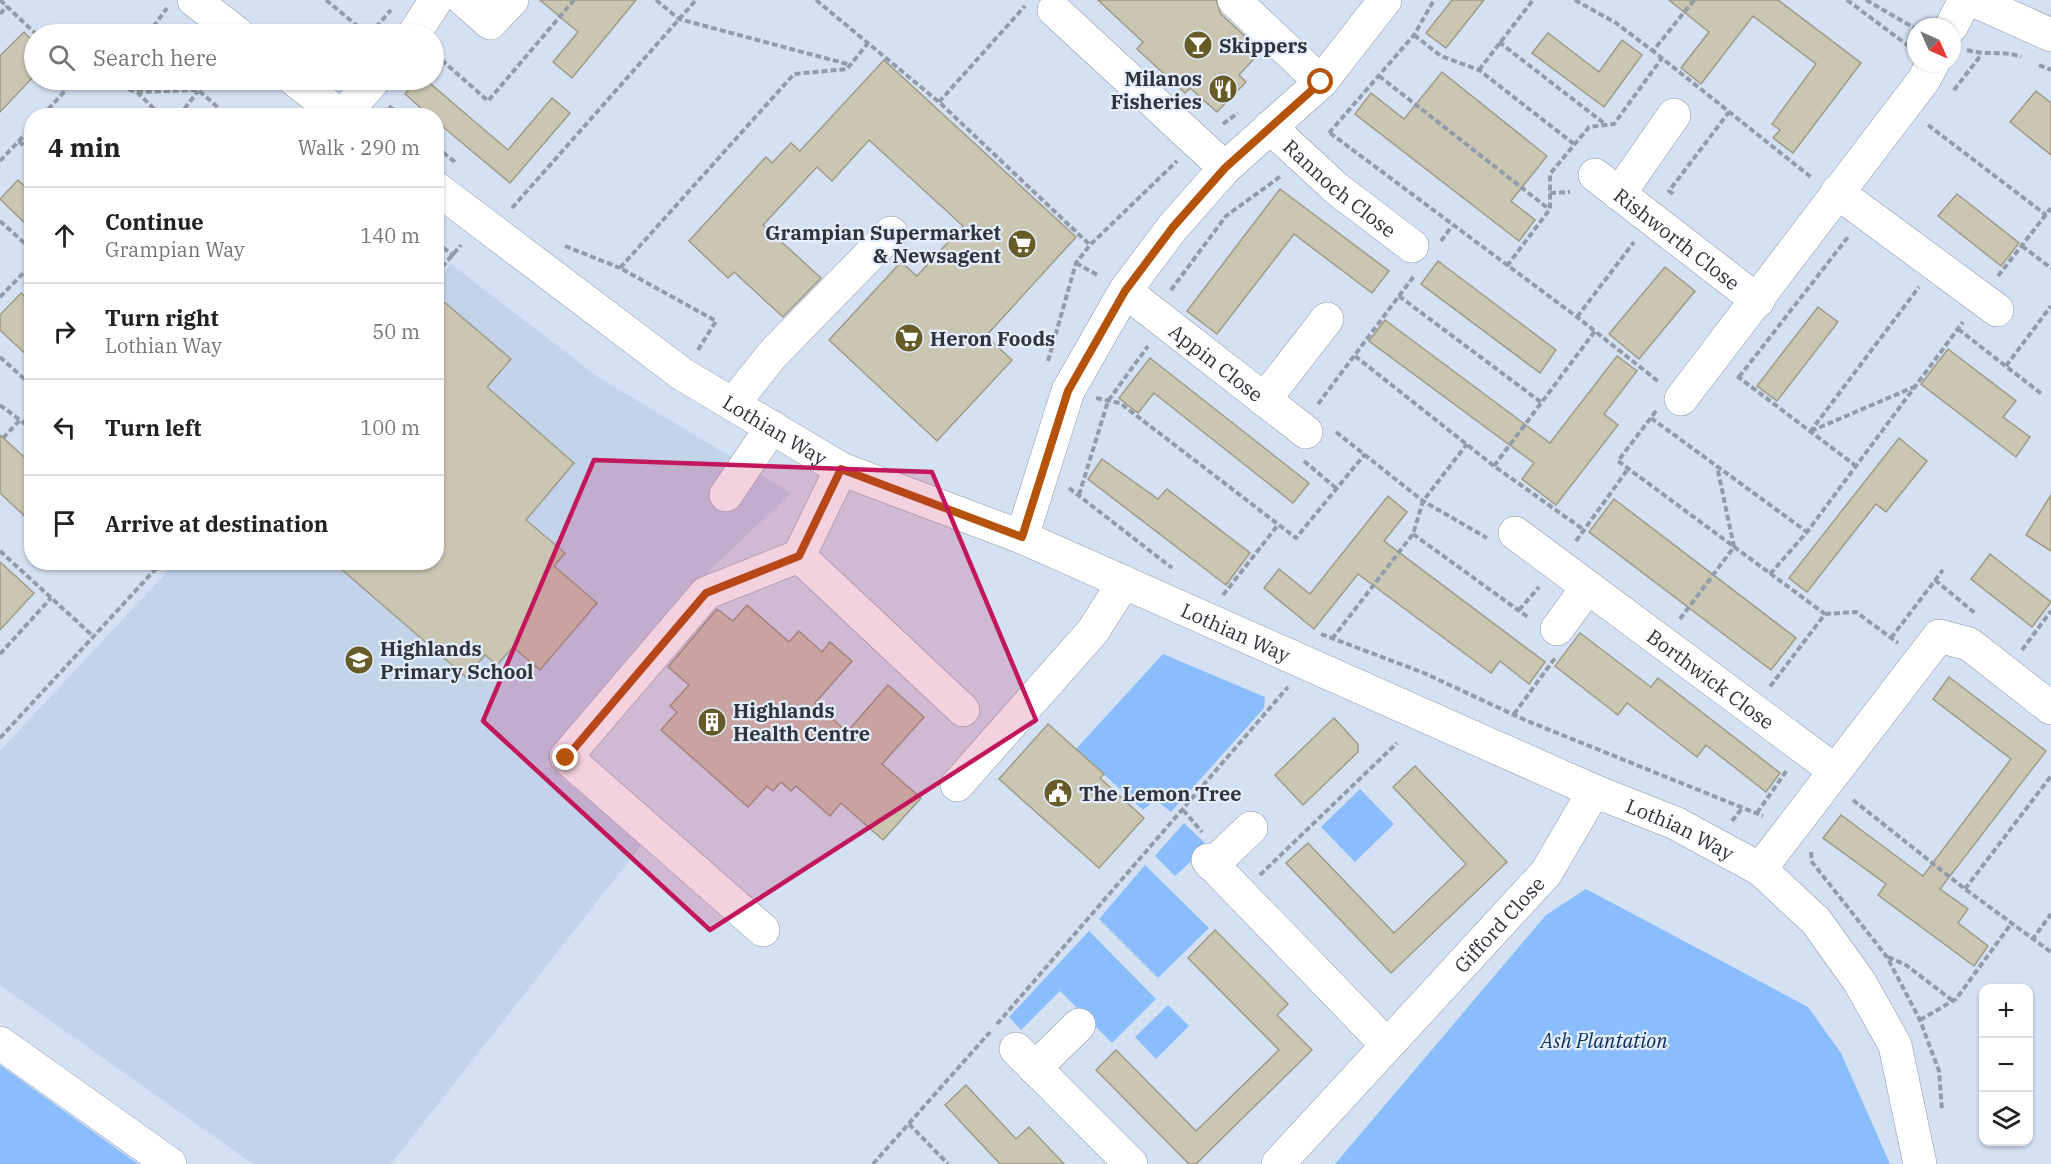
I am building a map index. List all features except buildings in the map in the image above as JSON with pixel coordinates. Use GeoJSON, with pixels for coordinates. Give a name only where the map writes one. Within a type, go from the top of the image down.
{"type":"FeatureCollection","features":[{"type":"Feature","properties":{"kind":"street"},"geometry":{"type":"LineString","coordinates":[[194,0],[225,24]]}},
{"type":"Feature","properties":{"kind":"street"},"geometry":{"type":"LineString","coordinates":[[420,24],[436,0]]}},
{"type":"Feature","properties":{"kind":"street"},"geometry":{"type":"LineString","coordinates":[[464,0],[490,23],[512,0]]}},
{"type":"Feature","properties":{"kind":"street"},"geometry":{"type":"LineString","coordinates":[[1234,0],[1321,82]]}},
{"type":"Feature","properties":{"kind":"street"},"geometry":{"type":"LineString","coordinates":[[1022,537],[1068,391],[1125,291],[1173,227],[1225,168],[1321,82],[1385,0]]}},
{"type":"Feature","properties":{"kind":"street"},"geometry":{"type":"LineString","coordinates":[[1961,19],[1965,0]]}},
{"type":"Feature","properties":{"kind":"street"},"geometry":{"type":"LineString","coordinates":[[1973,0],[2051,35]]}},
{"type":"Feature","properties":{"kind":"street"},"geometry":{"type":"LineString","coordinates":[[1042,5],[1225,168]]}},
{"type":"Feature","properties":{"kind":"street","name":"Rishworth Close"},"geometry":{"type":"LineString","coordinates":[[1676,395],[1711,358],[1758,301],[1825,186],[1923,81],[1923,72]]}},
{"type":"Feature","properties":{"kind":"street"},"geometry":{"type":"LineString","coordinates":[[308,90],[331,108]]}},
{"type":"Feature","properties":{"kind":"street"},"geometry":{"type":"LineString","coordinates":[[348,108],[365,90]]}},
{"type":"Feature","properties":{"kind":"street","name":"Rishworth Close"},"geometry":{"type":"LineString","coordinates":[[1674,115],[1607,184],[1758,301]]}},
{"type":"Feature","properties":{"kind":"street","name":"Rannoch Close"},"geometry":{"type":"LineString","coordinates":[[1270,127],[1337,189],[1422,254]]}},
{"type":"Feature","properties":{"kind":"street"},"geometry":{"type":"LineString","coordinates":[[1825,186],[1989,304]]}},
{"type":"Feature","properties":{"kind":"street","name":"Lothian Way"},"geometry":{"type":"LineString","coordinates":[[444,191],[492,212],[682,374],[841,469],[1022,537],[1124,582],[1219,601],[1307,664],[1594,791],[1675,823],[1760,869],[1816,921],[1859,981],[1891,1037],[1920,1164]]}},
{"type":"Feature","properties":{"kind":"street"},"geometry":{"type":"LineString","coordinates":[[733,404],[772,355],[891,233]]}},
{"type":"Feature","properties":{"kind":"street","name":"Appin Close"},"geometry":{"type":"LineString","coordinates":[[1125,291],[1264,400],[1313,430]]}},
{"type":"Feature","properties":{"kind":"street"},"geometry":{"type":"LineString","coordinates":[[1264,400],[1327,319]]}},
{"type":"Feature","properties":{"kind":"street"},"geometry":{"type":"LineString","coordinates":[[726,495],[772,428]]}},
{"type":"Feature","properties":{"kind":"street"},"geometry":{"type":"LineString","coordinates":[[763,930],[566,758],[706,593],[799,556],[841,469]]}},
{"type":"Feature","properties":{"kind":"street","name":"Borthwick Close"},"geometry":{"type":"LineString","coordinates":[[1515,533],[1834,770]]}},
{"type":"Feature","properties":{"kind":"street"},"geometry":{"type":"LineString","coordinates":[[799,556],[963,710]]}},
{"type":"Feature","properties":{"kind":"street"},"geometry":{"type":"LineString","coordinates":[[957,784],[1093,631],[1124,582]]}},
{"type":"Feature","properties":{"kind":"street"},"geometry":{"type":"LineString","coordinates":[[1550,636],[1587,588]]}},
{"type":"Feature","properties":{"kind":"street"},"geometry":{"type":"LineString","coordinates":[[1760,869],[1834,770],[1940,636],[1969,644],[2051,708]]}},
{"type":"Feature","properties":{"kind":"street","name":"Gifford Close"},"geometry":{"type":"LineString","coordinates":[[1278,1164],[1546,873],[1594,791]]}},
{"type":"Feature","properties":{"kind":"street"},"geometry":{"type":"LineString","coordinates":[[1251,828],[1210,863],[1387,1046]]}},
{"type":"Feature","properties":{"kind":"street"},"geometry":{"type":"LineString","coordinates":[[1079,1025],[1025,1058],[1131,1164]]}},
{"type":"Feature","properties":{"kind":"street"},"geometry":{"type":"LineString","coordinates":[[0,1043],[170,1164]]}},
{"type":"Feature","properties":{"kind":"path"},"geometry":{"type":"LineString","coordinates":[[0,0],[26,24]]}},
{"type":"Feature","properties":{"kind":"path"},"geometry":{"type":"LineString","coordinates":[[155,24],[173,0]]}},
{"type":"Feature","properties":{"kind":"path"},"geometry":{"type":"LineString","coordinates":[[326,0],[356,24]]}},
{"type":"Feature","properties":{"kind":"path"},"geometry":{"type":"LineString","coordinates":[[444,61],[488,101],[574,0]]}},
{"type":"Feature","properties":{"kind":"path"},"geometry":{"type":"LineString","coordinates":[[656,0],[679,19],[851,65]]}},
{"type":"Feature","properties":{"kind":"path"},"geometry":{"type":"LineString","coordinates":[[444,266],[492,212],[512,208],[696,0]]}},
{"type":"Feature","properties":{"kind":"path"},"geometry":{"type":"LineString","coordinates":[[816,0],[939,102],[1090,245]]}},
{"type":"Feature","properties":{"kind":"path"},"geometry":{"type":"LineString","coordinates":[[1479,70],[1533,0]]}},
{"type":"Feature","properties":{"kind":"path"},"geometry":{"type":"LineString","coordinates":[[1575,0],[1616,23],[1825,186]]}},
{"type":"Feature","properties":{"kind":"path"},"geometry":{"type":"LineString","coordinates":[[1653,51],[1695,0]]}},
{"type":"Feature","properties":{"kind":"path"},"geometry":{"type":"LineString","coordinates":[[1848,0],[1907,44]]}},
{"type":"Feature","properties":{"kind":"path"},"geometry":{"type":"LineString","coordinates":[[1866,0],[1907,24]]}},
{"type":"Feature","properties":{"kind":"path"},"geometry":{"type":"LineString","coordinates":[[939,102],[1042,5]]}},
{"type":"Feature","properties":{"kind":"path"},"geometry":{"type":"LineString","coordinates":[[0,14],[7,6]]}},
{"type":"Feature","properties":{"kind":"path"},"geometry":{"type":"LineString","coordinates":[[378,24],[392,9]]}},
{"type":"Feature","properties":{"kind":"path"},"geometry":{"type":"LineString","coordinates":[[1414,35],[1441,56],[1479,70],[1574,144]]}},
{"type":"Feature","properties":{"kind":"path"},"geometry":{"type":"LineString","coordinates":[[1961,41],[1981,55],[2011,53],[2051,70]]}},
{"type":"Feature","properties":{"kind":"path"},"geometry":{"type":"LineString","coordinates":[[1499,42],[1605,125]]}},
{"type":"Feature","properties":{"kind":"path"},"geometry":{"type":"LineString","coordinates":[[620,268],[794,74],[847,69],[868,43]]}},
{"type":"Feature","properties":{"kind":"path"},"geometry":{"type":"LineString","coordinates":[[1379,76],[1550,209]]}},
{"type":"Feature","properties":{"kind":"path"},"geometry":{"type":"LineString","coordinates":[[49,108],[66,90]]}},
{"type":"Feature","properties":{"kind":"path"},"geometry":{"type":"LineString","coordinates":[[132,90],[153,108]]}},
{"type":"Feature","properties":{"kind":"path"},"geometry":{"type":"LineString","coordinates":[[136,92],[198,90],[219,108]]}},
{"type":"Feature","properties":{"kind":"path"},"geometry":{"type":"LineString","coordinates":[[185,108],[198,90]]}},
{"type":"Feature","properties":{"kind":"path"},"geometry":{"type":"LineString","coordinates":[[1678,199],[1669,191],[1729,112]]}},
{"type":"Feature","properties":{"kind":"path"},"geometry":{"type":"LineString","coordinates":[[1928,125],[2046,215]]}},
{"type":"Feature","properties":{"kind":"path"},"geometry":{"type":"LineString","coordinates":[[1330,132],[1452,226],[1577,317],[1676,395],[1651,418],[1618,461],[1825,614],[1856,612],[1904,647]]}},
{"type":"Feature","properties":{"kind":"path"},"geometry":{"type":"LineString","coordinates":[[0,161],[24,136]]}},
{"type":"Feature","properties":{"kind":"path"},"geometry":{"type":"LineString","coordinates":[[19,141],[24,146]]}},
{"type":"Feature","properties":{"kind":"path"},"geometry":{"type":"LineString","coordinates":[[1197,143],[1090,245],[1076,263],[1044,378],[1068,391],[1120,403],[1296,538],[1365,454]]}},
{"type":"Feature","properties":{"kind":"path"},"geometry":{"type":"LineString","coordinates":[[512,208],[520,215]]}},
{"type":"Feature","properties":{"kind":"path"},"geometry":{"type":"LineString","coordinates":[[1770,574],[1807,532],[1958,329],[1989,304],[2022,246],[2051,208]]}},
{"type":"Feature","properties":{"kind":"path"},"geometry":{"type":"LineString","coordinates":[[0,220],[24,242]]}},
{"type":"Feature","properties":{"kind":"path"},"geometry":{"type":"LineString","coordinates":[[1313,430],[1355,356],[1399,296],[1422,254],[1452,226]]}},
{"type":"Feature","properties":{"kind":"path"},"geometry":{"type":"LineString","coordinates":[[1577,317],[1635,240]]}},
{"type":"Feature","properties":{"kind":"path"},"geometry":{"type":"LineString","coordinates":[[562,245],[620,268],[716,321],[682,374]]}},
{"type":"Feature","properties":{"kind":"path"},"geometry":{"type":"LineString","coordinates":[[2022,246],[2051,268]]}},
{"type":"Feature","properties":{"kind":"path"},"geometry":{"type":"LineString","coordinates":[[444,248],[454,256]]}},
{"type":"Feature","properties":{"kind":"path"},"geometry":{"type":"LineString","coordinates":[[1810,432],[1936,265]]}},
{"type":"Feature","properties":{"kind":"path"},"geometry":{"type":"LineString","coordinates":[[0,297],[24,272]]}},
{"type":"Feature","properties":{"kind":"path"},"geometry":{"type":"LineString","coordinates":[[1399,296],[1542,403]]}},
{"type":"Feature","properties":{"kind":"path"},"geometry":{"type":"LineString","coordinates":[[2006,366],[2051,306]]}},
{"type":"Feature","properties":{"kind":"path"},"geometry":{"type":"LineString","coordinates":[[1079,495],[1108,401],[1165,322]]}},
{"type":"Feature","properties":{"kind":"path"},"geometry":{"type":"LineString","coordinates":[[1958,329],[2043,395]]}},
{"type":"Feature","properties":{"kind":"path"},"geometry":{"type":"LineString","coordinates":[[1494,466],[1595,331]]}},
{"type":"Feature","properties":{"kind":"path"},"geometry":{"type":"LineString","coordinates":[[1355,356],[1494,466],[1584,530]]}},
{"type":"Feature","properties":{"kind":"path"},"geometry":{"type":"LineString","coordinates":[[0,357],[24,379]]}},
{"type":"Feature","properties":{"kind":"path"},"geometry":{"type":"LineString","coordinates":[[1711,358],[1856,466]]}},
{"type":"Feature","properties":{"kind":"path"},"geometry":{"type":"LineString","coordinates":[[1810,432],[1915,386]]}},
{"type":"Feature","properties":{"kind":"path"},"geometry":{"type":"LineString","coordinates":[[0,405],[24,422]]}},
{"type":"Feature","properties":{"kind":"path"},"geometry":{"type":"LineString","coordinates":[[1651,418],[1807,532]]}},
{"type":"Feature","properties":{"kind":"path"},"geometry":{"type":"LineString","coordinates":[[3,438],[21,419]]}},
{"type":"Feature","properties":{"kind":"path"},"geometry":{"type":"LineString","coordinates":[[1313,430],[1365,454],[1423,501],[1499,545],[1515,533]]}},
{"type":"Feature","properties":{"kind":"path"},"geometry":{"type":"LineString","coordinates":[[1313,430],[1337,489]]}},
{"type":"Feature","properties":{"kind":"path"},"geometry":{"type":"LineString","coordinates":[[1332,639],[1413,534],[1423,501],[1467,443]]}},
{"type":"Feature","properties":{"kind":"path"},"geometry":{"type":"LineString","coordinates":[[1662,643],[1734,548],[1717,466]]}},
{"type":"Feature","properties":{"kind":"path"},"geometry":{"type":"LineString","coordinates":[[1042,474],[1063,483],[1179,574]]}},
{"type":"Feature","properties":{"kind":"path"},"geometry":{"type":"LineString","coordinates":[[1219,601],[1278,525]]}},
{"type":"Feature","properties":{"kind":"path"},"geometry":{"type":"LineString","coordinates":[[1413,534],[1550,636],[1514,714]]}},
{"type":"Feature","properties":{"kind":"path"},"geometry":{"type":"LineString","coordinates":[[0,551],[94,637]]}},
{"type":"Feature","properties":{"kind":"path"},"geometry":{"type":"LineString","coordinates":[[0,738],[155,570]]}},
{"type":"Feature","properties":{"kind":"path"},"geometry":{"type":"LineString","coordinates":[[1891,638],[1943,570]]}},
{"type":"Feature","properties":{"kind":"path"},"geometry":{"type":"LineString","coordinates":[[0,654],[51,598]]}},
{"type":"Feature","properties":{"kind":"path"},"geometry":{"type":"LineString","coordinates":[[2006,672],[2051,610]]}},
{"type":"Feature","properties":{"kind":"path"},"geometry":{"type":"LineString","coordinates":[[1752,710],[1825,614]]}},
{"type":"Feature","properties":{"kind":"path"},"geometry":{"type":"LineString","coordinates":[[1320,634],[1424,673],[1514,714],[1757,813],[1790,830]]}},
{"type":"Feature","properties":{"kind":"path"},"geometry":{"type":"LineString","coordinates":[[873,1164],[1091,917],[1307,664]]}},
{"type":"Feature","properties":{"kind":"path"},"geometry":{"type":"LineString","coordinates":[[1240,894],[1398,743]]}},
{"type":"Feature","properties":{"kind":"path"},"geometry":{"type":"LineString","coordinates":[[1757,813],[1803,747]]}},
{"type":"Feature","properties":{"kind":"path"},"geometry":{"type":"LineString","coordinates":[[1965,889],[2051,776]]}},
{"type":"Feature","properties":{"kind":"path"},"geometry":{"type":"LineString","coordinates":[[1853,800],[1965,889],[2051,952]]}},
{"type":"Feature","properties":{"kind":"path"},"geometry":{"type":"LineString","coordinates":[[2032,940],[2051,914]]}},
{"type":"Feature","properties":{"kind":"path"},"geometry":{"type":"LineString","coordinates":[[1920,1020],[1953,1001],[2011,924]]}},
{"type":"Feature","properties":{"kind":"path"},"geometry":{"type":"LineString","coordinates":[[1887,957],[1906,965],[1953,1001]]}},
{"type":"Feature","properties":{"kind":"path"},"geometry":{"type":"LineString","coordinates":[[909,1124],[948,1164]]}},
{"type":"Feature","properties":{"kind":"highlighted area"},"geometry":{"type":"Polygon","coordinates":[[[594,460],[932,472],[1036,720],[710,930],[483,721],[594,460]]]}},
{"type":"Feature","properties":{"kind":"shaded area","name":"Highlands Primary School"},"geometry":{"type":"Polygon","coordinates":[[[451,264],[598,377],[791,493],[711,569],[545,764],[643,843],[391,1164],[253,1164],[0,985],[0,751],[168,570],[444,570],[444,272],[451,264]]]}},
{"type":"Feature","properties":{"kind":"green space"},"geometry":{"type":"Polygon","coordinates":[[[1163,654],[1265,697],[1264,708],[1171,812],[1155,800],[1143,810],[1076,749],[1163,654]]]}},
{"type":"Feature","properties":{"kind":"green space"},"geometry":{"type":"Polygon","coordinates":[[[1360,789],[1394,824],[1355,862],[1321,827],[1360,789]]]}},
{"type":"Feature","properties":{"kind":"green space"},"geometry":{"type":"Polygon","coordinates":[[[1184,823],[1208,846],[1175,876],[1155,856],[1184,823]]]}},
{"type":"Feature","properties":{"kind":"green space"},"geometry":{"type":"Polygon","coordinates":[[[1145,865],[1209,928],[1158,978],[1099,919],[1145,865]]]}},
{"type":"Feature","properties":{"kind":"green space","name":"Ash Plantation"},"geometry":{"type":"Polygon","coordinates":[[[1586,889],[1808,1007],[1841,1053],[1890,1164],[1335,1164],[1546,915],[1586,889]]]}},
{"type":"Feature","properties":{"kind":"green space"},"geometry":{"type":"Polygon","coordinates":[[[1089,931],[1156,999],[1112,1043],[1060,991],[1021,1030],[1009,1017],[1089,931]]]}},
{"type":"Feature","properties":{"kind":"green space"},"geometry":{"type":"Polygon","coordinates":[[[1168,1005],[1189,1026],[1156,1059],[1135,1037],[1168,1005]]]}},
{"type":"Feature","properties":{"kind":"green space"},"geometry":{"type":"Polygon","coordinates":[[[0,1065],[138,1164],[0,1164],[0,1065]]]}},
{"type":"Feature","properties":{"kind":"place","name":"Skippers"},"geometry":{"type":"Point","coordinates":[1198,45]}},
{"type":"Feature","properties":{"kind":"place","name":"Milanos Fisheries"},"geometry":{"type":"Point","coordinates":[1223,89]}},
{"type":"Feature","properties":{"kind":"place","name":"Grampian Supermarket & Newsagent"},"geometry":{"type":"Point","coordinates":[1022,244]}},
{"type":"Feature","properties":{"kind":"place","name":"Heron Foods"},"geometry":{"type":"Point","coordinates":[909,338]}},
{"type":"Feature","properties":{"kind":"place","name":"Highlands Primary School"},"geometry":{"type":"Point","coordinates":[359,660]}},
{"type":"Feature","properties":{"kind":"place","name":"Highlands Health Centre"},"geometry":{"type":"Point","coordinates":[712,722]}},
{"type":"Feature","properties":{"kind":"place","name":"The Lemon Tree"},"geometry":{"type":"Point","coordinates":[1058,793]}},
{"type":"Feature","properties":{"kind":"route"},"geometry":{"type":"LineString","coordinates":[[566,758],[706,593],[799,556],[841,469],[1022,537],[1068,391],[1125,291],[1173,227],[1225,168],[1321,82]]}}]}
